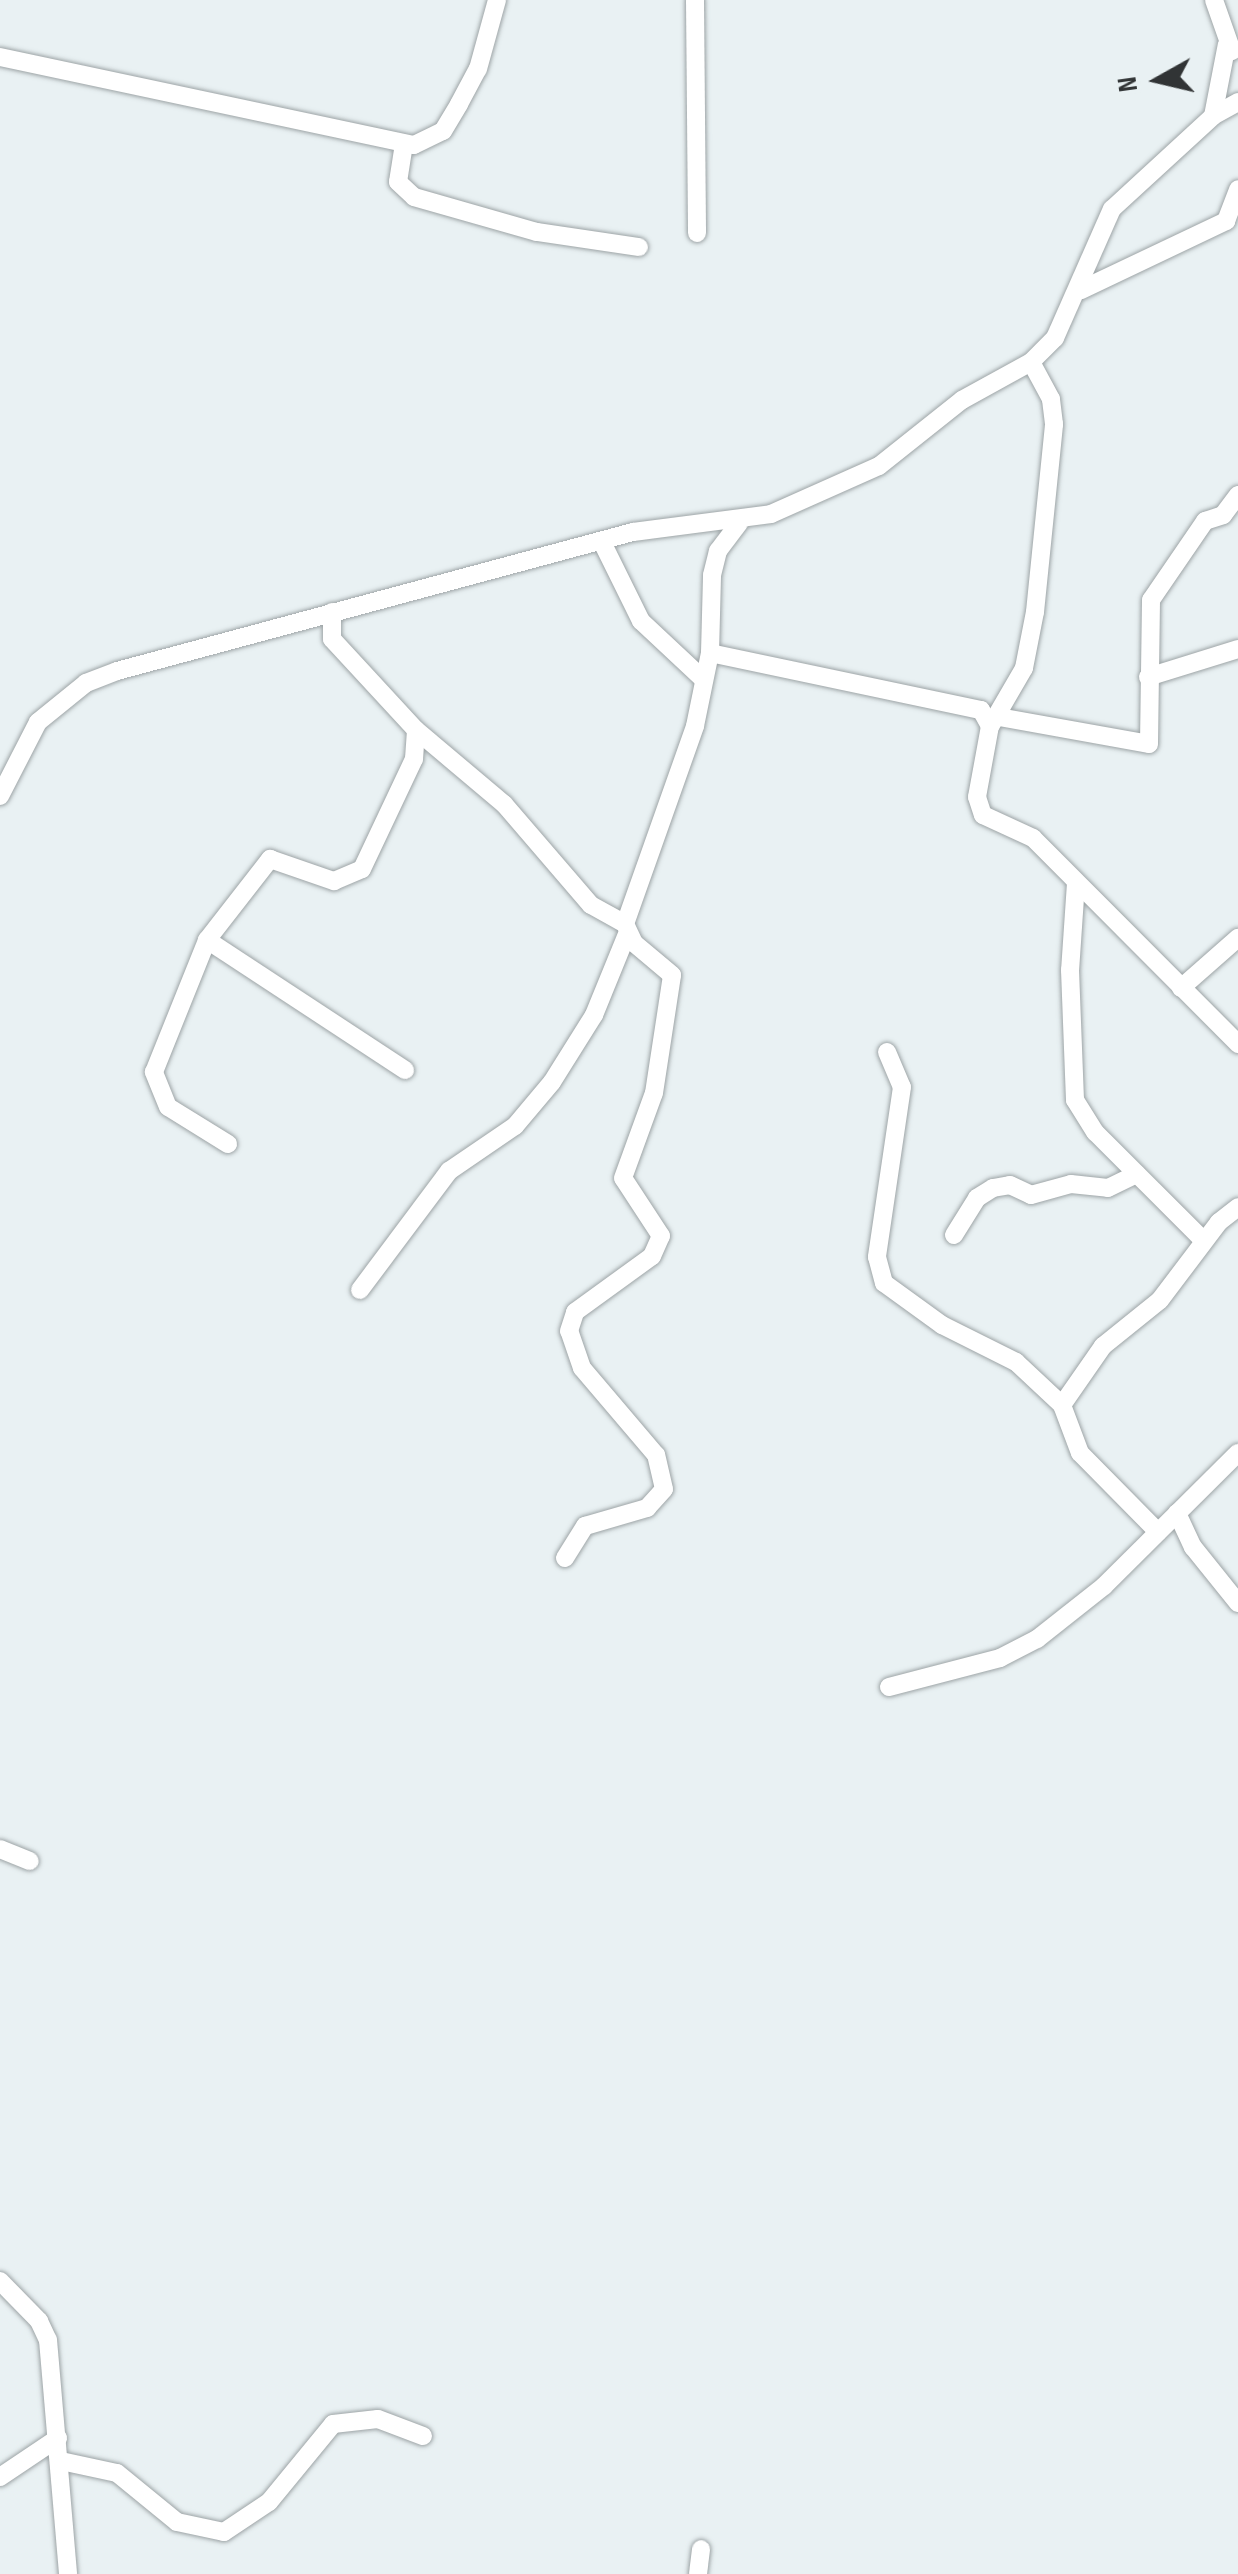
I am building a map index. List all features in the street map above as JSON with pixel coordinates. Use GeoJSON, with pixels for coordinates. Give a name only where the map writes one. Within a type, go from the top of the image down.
{"type":"FeatureCollection","features":[{"type":"Feature","properties":{"kind":"street"},"geometry":{"type":"LineString","coordinates":[[0,57],[404,144],[428,142],[443,131],[478,70],[498,0]]}},
{"type":"Feature","properties":{"kind":"street"},"geometry":{"type":"LineString","coordinates":[[695,0],[697,232]]}},
{"type":"Feature","properties":{"kind":"street"},"geometry":{"type":"LineString","coordinates":[[1213,116],[1233,52],[1214,0]]}},
{"type":"Feature","properties":{"kind":"street"},"geometry":{"type":"LineString","coordinates":[[0,796],[38,722],[86,684],[332,612],[666,524],[739,523],[879,466],[962,400],[1031,362],[1069,320],[1112,209],[1213,116],[1238,102]]}},
{"type":"Feature","properties":{"kind":"street"},"geometry":{"type":"LineString","coordinates":[[404,144],[398,182],[414,197],[537,232],[639,247]]}},
{"type":"Feature","properties":{"kind":"street"},"geometry":{"type":"LineString","coordinates":[[1081,290],[1226,221],[1238,190]]}},
{"type":"Feature","properties":{"kind":"street"},"geometry":{"type":"LineString","coordinates":[[1031,362],[1051,399],[1054,424],[1030,648],[995,722],[977,798],[984,815],[1033,838],[1238,1044]]}},
{"type":"Feature","properties":{"kind":"street"},"geometry":{"type":"LineString","coordinates":[[710,653],[974,704],[995,722],[1146,745],[1152,740],[1148,677],[1150,600],[1205,521],[1222,514],[1238,496]]}},
{"type":"Feature","properties":{"kind":"street"},"geometry":{"type":"LineString","coordinates":[[360,1290],[449,1171],[515,1126],[552,1082],[594,1015],[695,726],[710,653],[712,575],[718,551],[739,523]]}},
{"type":"Feature","properties":{"kind":"street"},"geometry":{"type":"LineString","coordinates":[[602,542],[642,621],[704,680]]}},
{"type":"Feature","properties":{"kind":"street"},"geometry":{"type":"LineString","coordinates":[[332,612],[332,639]]}},
{"type":"Feature","properties":{"kind":"street"},"geometry":{"type":"LineString","coordinates":[[288,625],[332,639],[416,730],[504,804],[591,904],[626,929],[672,975],[654,1092],[623,1178],[661,1236],[652,1256],[575,1312],[569,1339],[582,1368],[656,1455],[664,1489],[647,1508],[584,1526],[565,1558]]}},
{"type":"Feature","properties":{"kind":"street"},"geometry":{"type":"LineString","coordinates":[[1148,677],[1238,649]]}},
{"type":"Feature","properties":{"kind":"street"},"geometry":{"type":"LineString","coordinates":[[228,1144],[168,1107],[154,1072],[207,940],[270,859],[334,880],[362,870],[414,759],[416,730]]}},
{"type":"Feature","properties":{"kind":"street"},"geometry":{"type":"LineString","coordinates":[[1076,884],[1070,970],[1074,1100],[1095,1132],[1204,1240]]}},
{"type":"Feature","properties":{"kind":"street"},"geometry":{"type":"LineString","coordinates":[[1182,988],[1238,938]]}},
{"type":"Feature","properties":{"kind":"street"},"geometry":{"type":"LineString","coordinates":[[207,940],[405,1070]]}},
{"type":"Feature","properties":{"kind":"street"},"geometry":{"type":"LineString","coordinates":[[887,1052],[902,1087],[877,1257],[884,1283],[942,1325],[1016,1362],[1062,1404],[1080,1453],[1158,1532]]}},
{"type":"Feature","properties":{"kind":"street"},"geometry":{"type":"LineString","coordinates":[[954,1234],[977,1198],[993,1188],[1010,1186],[1031,1195],[1071,1184],[1108,1188],[1137,1174]]}},
{"type":"Feature","properties":{"kind":"street"},"geometry":{"type":"LineString","coordinates":[[1062,1404],[1103,1346],[1160,1300],[1204,1240],[1238,1207]]}},
{"type":"Feature","properties":{"kind":"street"},"geometry":{"type":"LineString","coordinates":[[889,1688],[1022,1648],[1104,1586],[1238,1452]]}},
{"type":"Feature","properties":{"kind":"street"},"geometry":{"type":"LineString","coordinates":[[1177,1513],[1193,1547],[1238,1603]]}},
{"type":"Feature","properties":{"kind":"street"},"geometry":{"type":"LineString","coordinates":[[0,1849],[30,1860]]}},
{"type":"Feature","properties":{"kind":"street"},"geometry":{"type":"LineString","coordinates":[[0,2281],[38,2320],[48,2340],[62,2460],[68,2574]]}},
{"type":"Feature","properties":{"kind":"street"},"geometry":{"type":"LineString","coordinates":[[62,2460],[117,2472],[176,2522],[224,2532],[269,2502],[332,2424],[378,2419],[423,2436]]}},
{"type":"Feature","properties":{"kind":"street"},"geometry":{"type":"LineString","coordinates":[[0,2477],[58,2438]]}},
{"type":"Feature","properties":{"kind":"street"},"geometry":{"type":"LineString","coordinates":[[698,2574],[701,2550]]}}]}
